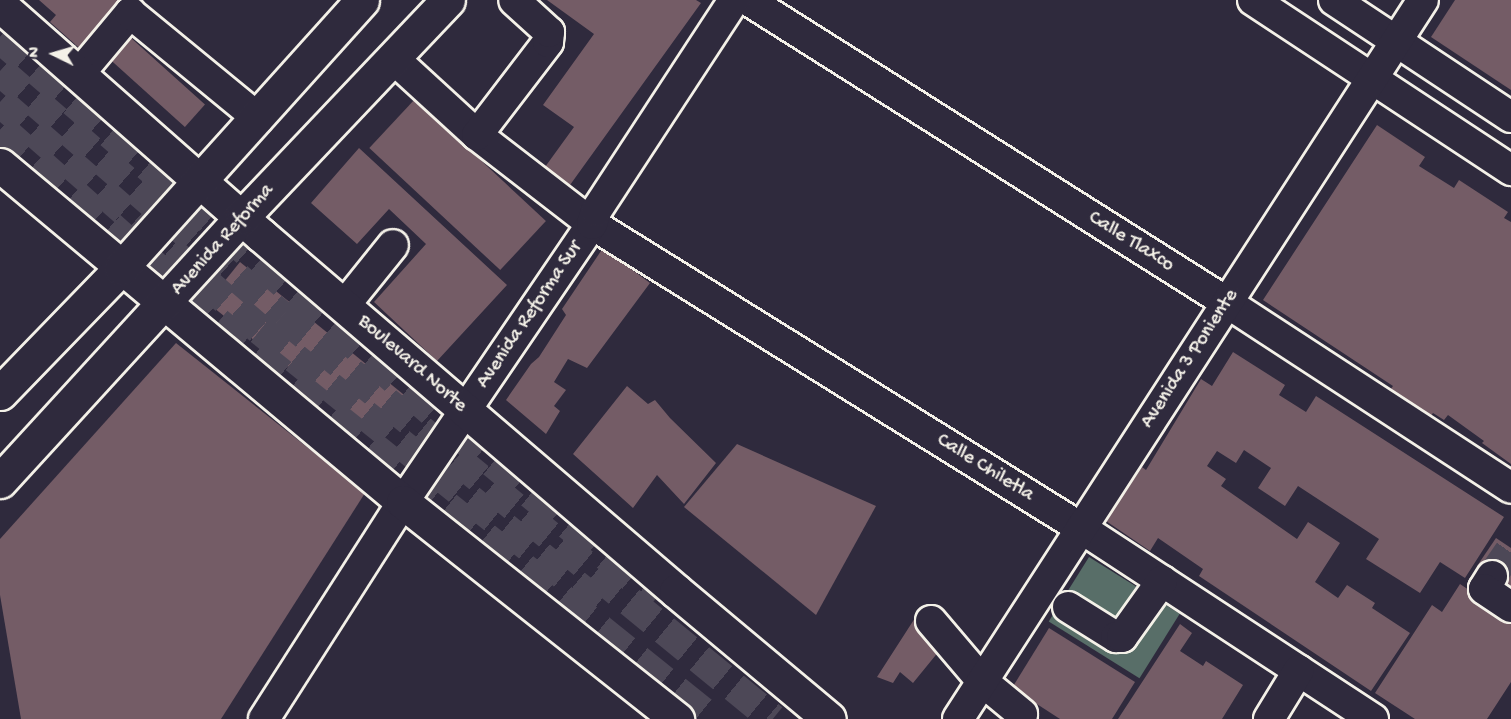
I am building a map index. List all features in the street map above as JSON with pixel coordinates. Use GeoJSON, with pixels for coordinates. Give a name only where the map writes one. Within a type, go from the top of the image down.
{"type":"FeatureCollection","features":[{"type":"Feature","properties":{"kind":"main road"},"geometry":{"type":"LineString","coordinates":[[0,393],[121,268],[362,0]]}},
{"type":"Feature","properties":{"kind":"main road","name":"Avenida Reforma"},"geometry":{"type":"LineString","coordinates":[[0,482],[165,304],[242,217],[394,60],[448,0]]}},
{"type":"Feature","properties":{"kind":"main road","name":"Boulevard Norte"},"geometry":{"type":"LineString","coordinates":[[0,5],[344,306],[829,719]]}},
{"type":"Feature","properties":{"kind":"main road"},"geometry":{"type":"LineString","coordinates":[[0,165],[403,502],[677,719]]}},
{"type":"Feature","properties":{"kind":"street"},"geometry":{"type":"LineString","coordinates":[[477,135],[548,42],[549,32],[514,0]]}},
{"type":"Feature","properties":{"kind":"street","name":"Avenida Reforma Sur"},"geometry":{"type":"LineString","coordinates":[[264,719],[403,502],[592,224],[596,211],[734,0]]}},
{"type":"Feature","properties":{"kind":"street","name":"Calle Tlaxco"},"geometry":{"type":"LineString","coordinates":[[748,0],[1226,302],[1511,488]]}},
{"type":"Feature","properties":{"kind":"street"},"geometry":{"type":"LineString","coordinates":[[1253,0],[1511,170]]}},
{"type":"Feature","properties":{"kind":"street"},"geometry":{"type":"LineString","coordinates":[[1334,0],[1511,117]]}},
{"type":"Feature","properties":{"kind":"street","name":"Avenida 3 Poniente"},"geometry":{"type":"LineString","coordinates":[[958,719],[1423,0]]}},
{"type":"Feature","properties":{"kind":"street"},"geometry":{"type":"LineString","coordinates":[[79,74],[130,13],[258,118]]}},
{"type":"Feature","properties":{"kind":"street","name":"Calle Chiletla"},"geometry":{"type":"LineString","coordinates":[[394,60],[477,135],[592,224],[1081,528],[1373,719]]}},
{"type":"Feature","properties":{"kind":"street"},"geometry":{"type":"LineString","coordinates":[[344,306],[393,245]]}},
{"type":"Feature","properties":{"kind":"street"},"geometry":{"type":"LineString","coordinates":[[1492,576],[1484,589],[1511,607]]}},
{"type":"Feature","properties":{"kind":"street"},"geometry":{"type":"LineString","coordinates":[[1068,607],[1116,637],[1122,637],[1162,581]]}},
{"type":"Feature","properties":{"kind":"street"},"geometry":{"type":"LineString","coordinates":[[931,621],[982,681],[1022,714]]}},
{"type":"Feature","properties":{"kind":"street"},"geometry":{"type":"LineString","coordinates":[[1269,719],[1299,670]]}},
{"type":"Feature","properties":{"kind":"green space"},"geometry":{"type":"Polygon","coordinates":[[[1089,557],[1180,614],[1139,678],[1049,621],[1089,557]]]}},
{"type":"Feature","properties":{"kind":"building"},"geometry":{"type":"Polygon","coordinates":[[[39,0],[133,0],[86,54],[50,22],[56,15],[39,0]]]}},
{"type":"Feature","properties":{"kind":"building"},"geometry":{"type":"Polygon","coordinates":[[[547,0],[696,0],[701,3],[570,185],[545,167],[574,127],[543,105],[594,34],[547,0]]]}},
{"type":"Feature","properties":{"kind":"building"},"geometry":{"type":"Polygon","coordinates":[[[1455,0],[1511,0],[1511,90],[1431,37],[1455,0]]]}},
{"type":"Feature","properties":{"kind":"building"},"geometry":{"type":"Polygon","coordinates":[[[121,29],[205,105],[185,127],[101,51],[121,29]]]}},
{"type":"Feature","properties":{"kind":"building"},"geometry":{"type":"Polygon","coordinates":[[[415,99],[546,221],[500,270],[369,148],[415,99]]]}},
{"type":"Feature","properties":{"kind":"building"},"geometry":{"type":"Polygon","coordinates":[[[1377,125],[1425,157],[1419,166],[1454,188],[1459,180],[1508,212],[1504,218],[1511,222],[1511,464],[1448,415],[1444,420],[1433,413],[1430,417],[1390,390],[1393,386],[1263,300],[1377,125]]]}},
{"type":"Feature","properties":{"kind":"building"},"geometry":{"type":"Polygon","coordinates":[[[359,148],[507,285],[437,361],[374,302],[426,244],[389,209],[357,244],[311,203],[359,148]]]}},
{"type":"Feature","properties":{"kind":"building"},"geometry":{"type":"Polygon","coordinates":[[[603,248],[650,283],[587,368],[568,359],[554,382],[566,390],[554,406],[560,411],[546,434],[506,400],[531,364],[539,357],[566,315],[562,309],[603,248]]]}},
{"type":"Feature","properties":{"kind":"building"},"geometry":{"type":"Polygon","coordinates":[[[240,262],[413,402],[380,442],[207,302],[240,262]]]}},
{"type":"Feature","properties":{"kind":"building"},"geometry":{"type":"Polygon","coordinates":[[[176,343],[365,493],[221,719],[21,719],[0,595],[0,539],[176,343]]]}},
{"type":"Feature","properties":{"kind":"building"},"geometry":{"type":"Polygon","coordinates":[[[1233,352],[1285,385],[1279,395],[1306,412],[1316,396],[1504,517],[1465,578],[1440,562],[1420,593],[1366,559],[1379,539],[1298,486],[1285,506],[1258,488],[1271,468],[1244,450],[1236,463],[1217,451],[1207,466],[1226,479],[1221,486],[1297,539],[1308,522],[1340,543],[1315,582],[1338,598],[1347,585],[1375,603],[1372,608],[1410,633],[1371,691],[1199,576],[1203,569],[1158,538],[1150,551],[1106,521],[1142,467],[1146,470],[1201,379],[1212,386],[1233,352]]]}},
{"type":"Feature","properties":{"kind":"building"},"geometry":{"type":"Polygon","coordinates":[[[627,386],[648,404],[655,400],[716,463],[684,504],[657,475],[633,508],[573,454],[627,386]]]}},
{"type":"Feature","properties":{"kind":"building"},"geometry":{"type":"Polygon","coordinates":[[[737,444],[876,506],[816,615],[684,507],[737,444]]]}},
{"type":"Feature","properties":{"kind":"building"},"geometry":{"type":"Polygon","coordinates":[[[1496,538],[1511,548],[1511,589],[1477,566],[1496,538]]]}},
{"type":"Feature","properties":{"kind":"building"},"geometry":{"type":"Polygon","coordinates":[[[1460,584],[1511,618],[1511,682],[1487,719],[1415,719],[1375,693],[1432,605],[1442,612],[1460,584]]]}},
{"type":"Feature","properties":{"kind":"building"},"geometry":{"type":"Polygon","coordinates":[[[915,618],[944,645],[913,683],[900,672],[893,683],[877,677],[915,618]]]}},
{"type":"Feature","properties":{"kind":"building"},"geometry":{"type":"Polygon","coordinates":[[[1180,624],[1192,633],[1180,651],[1203,666],[1206,661],[1243,685],[1222,719],[1118,719],[1180,624]]]}},
{"type":"Feature","properties":{"kind":"building"},"geometry":{"type":"Polygon","coordinates":[[[1049,628],[1135,682],[1112,719],[1060,719],[1012,688],[1049,628]]]}},
{"type":"Feature","properties":{"kind":"tunnel"},"geometry":{"type":"LineString","coordinates":[[0,36],[456,430],[658,596]]}},
{"type":"Feature","properties":{"kind":"tunnel"},"geometry":{"type":"LineString","coordinates":[[0,71],[282,316],[773,719]]}},
{"type":"Feature","properties":{"kind":"tunnel"},"geometry":{"type":"LineString","coordinates":[[0,102],[260,330],[610,612]]}},
{"type":"Feature","properties":{"kind":"tunnel"},"geometry":{"type":"LineString","coordinates":[[0,129],[217,323],[710,719]]}},
{"type":"Feature","properties":{"kind":"tunnel"},"geometry":{"type":"LineString","coordinates":[[1492,576],[1511,549]]}}]}
